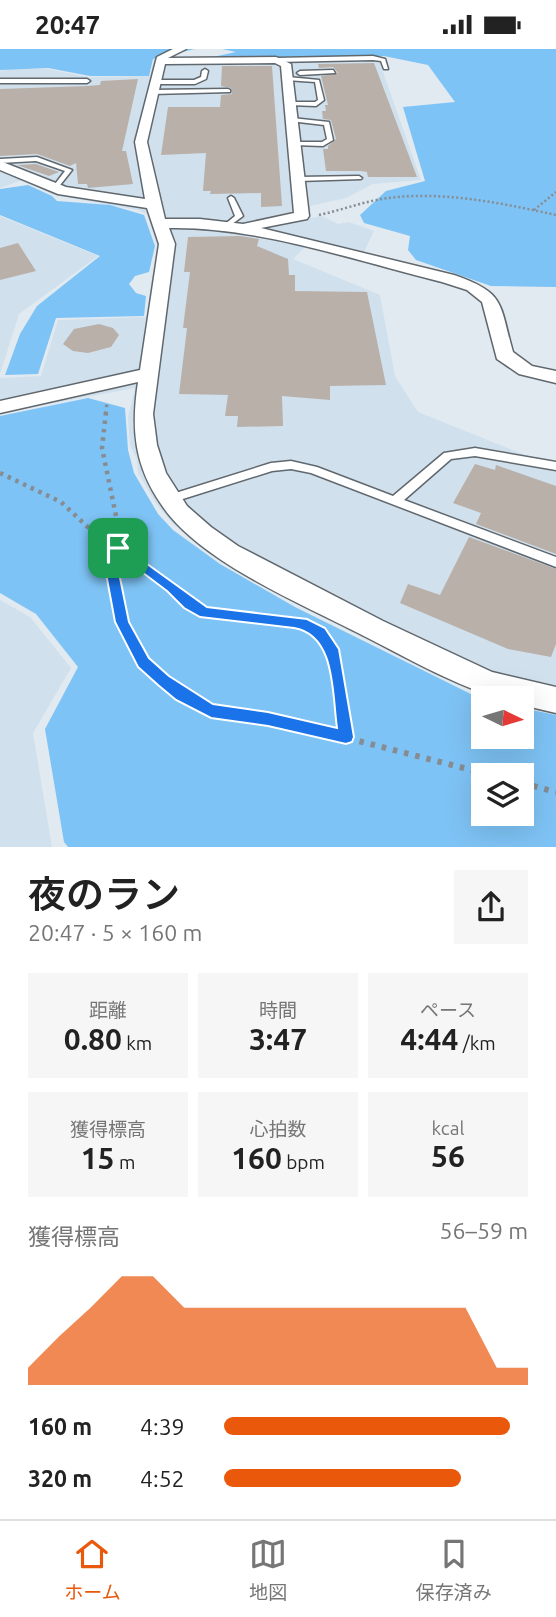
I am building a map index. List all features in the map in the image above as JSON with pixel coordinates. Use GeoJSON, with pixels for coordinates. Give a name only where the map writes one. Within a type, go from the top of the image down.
{"type":"FeatureCollection","features":[{"type":"Feature","properties":{"kind":"street"},"geometry":{"type":"LineString","coordinates":[[181,49],[164,54],[160,61],[141,142],[153,205],[167,244],[143,414],[149,463],[170,499],[190,523],[235,555],[353,619],[484,683],[522,696],[556,700]]}},
{"type":"Feature","properties":{"kind":"street"},"geometry":{"type":"LineString","coordinates":[[160,61],[276,60],[286,64],[302,216],[235,226],[160,224]]}},
{"type":"Feature","properties":{"kind":"street"},"geometry":{"type":"LineString","coordinates":[[0,163],[55,188],[89,197],[153,205]]}},
{"type":"Feature","properties":{"kind":"street"},"geometry":{"type":"LineString","coordinates":[[235,226],[448,278],[473,287],[493,305],[503,355],[526,370],[556,377]]}},
{"type":"Feature","properties":{"kind":"street"},"geometry":{"type":"LineString","coordinates":[[0,407],[149,374]]}},
{"type":"Feature","properties":{"kind":"lane"},"geometry":{"type":"LineString","coordinates":[[276,60],[373,58],[383,60],[386,68]]}},
{"type":"Feature","properties":{"kind":"lane"},"geometry":{"type":"LineString","coordinates":[[154,87],[195,82],[204,78],[205,71]]}},
{"type":"Feature","properties":{"kind":"lane"},"geometry":{"type":"LineString","coordinates":[[287,76],[333,72]]}},
{"type":"Feature","properties":{"kind":"lane"},"geometry":{"type":"LineString","coordinates":[[287,76],[317,81],[321,100],[316,104],[290,104]]}},
{"type":"Feature","properties":{"kind":"lane"},"geometry":{"type":"LineString","coordinates":[[0,81],[87,81]]}},
{"type":"Feature","properties":{"kind":"lane"},"geometry":{"type":"LineString","coordinates":[[154,87],[228,91]]}},
{"type":"Feature","properties":{"kind":"lane"},"geometry":{"type":"LineString","coordinates":[[316,104],[318,120]]}},
{"type":"Feature","properties":{"kind":"lane"},"geometry":{"type":"LineString","coordinates":[[292,121],[318,120],[327,123],[330,140],[323,144],[295,144]]}},
{"type":"Feature","properties":{"kind":"lane"},"geometry":{"type":"LineString","coordinates":[[0,163],[37,159],[69,170],[55,188]]}},
{"type":"Feature","properties":{"kind":"lane"},"geometry":{"type":"LineString","coordinates":[[299,179],[359,178]]}},
{"type":"Feature","properties":{"kind":"lane"},"geometry":{"type":"LineString","coordinates":[[231,198],[239,216],[235,226]]}},
{"type":"Feature","properties":{"kind":"lane"},"geometry":{"type":"LineString","coordinates":[[395,501],[448,457],[475,452],[556,466]]}},
{"type":"Feature","properties":{"kind":"lane"},"geometry":{"type":"LineString","coordinates":[[170,499],[271,467],[291,465],[556,562]]}},
{"type":"Feature","properties":{"kind":"path"},"geometry":{"type":"LineString","coordinates":[[533,211],[556,192]]}},
{"type":"Feature","properties":{"kind":"path"},"geometry":{"type":"LineString","coordinates":[[302,216],[409,196],[484,200],[556,215]]}},
{"type":"Feature","properties":{"kind":"path"},"geometry":{"type":"LineString","coordinates":[[109,383],[102,448],[121,540],[112,568],[122,622],[144,663],[181,695],[211,711],[268,719],[471,770]]}},
{"type":"Feature","properties":{"kind":"path"},"geometry":{"type":"LineString","coordinates":[[0,473],[61,502],[91,530],[172,587],[189,604],[205,613],[307,624],[320,633],[332,649],[346,737]]}},
{"type":"Feature","properties":{"kind":"path"},"geometry":{"type":"LineString","coordinates":[[534,786],[556,792]]}},
{"type":"Feature","properties":{"kind":"shaded area"},"geometry":{"type":"Polygon","coordinates":[[[0,49],[195,49],[153,59],[149,76],[90,76],[48,68],[0,70],[0,49]]]}},
{"type":"Feature","properties":{"kind":"shaded area"},"geometry":{"type":"Polygon","coordinates":[[[222,49],[556,49],[556,287],[491,286],[416,260],[408,250],[410,236],[364,223],[360,215],[386,191],[425,181],[403,107],[455,102],[428,65],[384,56],[185,58],[213,57],[236,52],[222,49]]]}},
{"type":"Feature","properties":{"kind":"shaded area"},"geometry":{"type":"Polygon","coordinates":[[[385,57],[389,69],[382,69],[421,180],[373,184],[346,198],[310,206],[311,218],[322,216],[338,224],[349,222],[374,231],[360,260],[305,247],[293,259],[380,295],[395,376],[418,412],[525,455],[556,461],[556,710],[534,707],[534,686],[471,686],[471,690],[298,604],[222,560],[174,525],[157,505],[138,473],[137,459],[130,446],[128,417],[135,388],[0,413],[0,378],[41,376],[58,320],[146,317],[157,246],[147,214],[138,210],[53,195],[25,179],[0,188],[0,71],[8,68],[47,69],[89,77],[150,76],[154,59],[385,57]]]}},
{"type":"Feature","properties":{"kind":"shaded area"},"geometry":{"type":"Polygon","coordinates":[[[28,185],[57,201],[110,205],[144,215],[155,246],[149,272],[135,276],[129,284],[136,293],[146,296],[144,316],[56,318],[38,374],[5,375],[20,334],[37,306],[100,256],[0,215],[0,189],[28,185]]]}},
{"type":"Feature","properties":{"kind":"shaded area"},"geometry":{"type":"Polygon","coordinates":[[[0,216],[98,256],[19,314],[0,374],[0,216]]]}},
{"type":"Feature","properties":{"kind":"shaded area"},"geometry":{"type":"Polygon","coordinates":[[[88,398],[125,408],[128,450],[134,473],[158,514],[173,530],[220,564],[295,607],[471,694],[471,749],[534,749],[534,710],[556,715],[556,847],[68,847],[64,842],[45,729],[78,667],[36,614],[0,593],[0,416],[88,398]]]}},
{"type":"Feature","properties":{"kind":"shaded area"},"geometry":{"type":"Polygon","coordinates":[[[0,600],[30,617],[71,668],[33,733],[52,847],[0,847],[0,600]]]}},
{"type":"Feature","properties":{"kind":"building"},"geometry":{"type":"Polygon","coordinates":[[[374,63],[417,177],[368,177],[367,172],[361,171],[326,171],[323,149],[328,149],[336,139],[331,120],[323,119],[322,111],[326,111],[325,105],[328,105],[321,76],[338,73],[333,67],[319,68],[318,64],[374,63]]]}},
{"type":"Feature","properties":{"kind":"building"},"geometry":{"type":"Polygon","coordinates":[[[222,66],[272,66],[282,206],[261,207],[261,193],[210,194],[211,191],[203,191],[206,153],[161,155],[168,107],[220,107],[221,95],[232,94],[231,88],[221,86],[222,66]]]}},
{"type":"Feature","properties":{"kind":"building"},"geometry":{"type":"Polygon","coordinates":[[[138,79],[122,151],[126,151],[133,184],[88,188],[87,184],[78,184],[76,163],[70,166],[37,154],[0,156],[0,89],[87,86],[100,85],[101,81],[138,79]]]}},
{"type":"Feature","properties":{"kind":"building"},"geometry":{"type":"Polygon","coordinates":[[[36,164],[59,172],[49,176],[17,165],[36,164]]]}},
{"type":"Feature","properties":{"kind":"building"},"geometry":{"type":"Polygon","coordinates":[[[240,236],[259,239],[257,246],[288,259],[289,275],[295,275],[295,291],[367,292],[386,385],[330,386],[330,400],[282,396],[283,426],[237,427],[238,416],[225,416],[228,395],[179,394],[187,328],[183,328],[190,272],[184,272],[188,237],[240,236]]]}},
{"type":"Feature","properties":{"kind":"building"},"geometry":{"type":"Polygon","coordinates":[[[18,243],[36,271],[0,280],[0,248],[18,243]]]}},
{"type":"Feature","properties":{"kind":"building"},"geometry":{"type":"Polygon","coordinates":[[[99,324],[113,328],[119,335],[111,347],[88,353],[73,351],[63,344],[74,329],[99,324]]]}},
{"type":"Feature","properties":{"kind":"building"},"geometry":{"type":"Polygon","coordinates":[[[475,464],[495,470],[496,465],[556,486],[556,554],[476,524],[481,513],[453,503],[475,464]]]}},
{"type":"Feature","properties":{"kind":"building"},"geometry":{"type":"Polygon","coordinates":[[[469,537],[556,569],[556,644],[551,657],[508,649],[400,603],[408,584],[440,595],[469,537]]]}},
{"type":"Feature","properties":{"kind":"route"},"geometry":{"type":"LineString","coordinates":[[118,548],[172,587],[189,604],[205,613],[307,624],[320,633],[332,649],[346,737],[268,719],[211,711],[181,695],[163,681],[144,663],[122,622],[118,587],[112,568],[118,548]]}}]}
